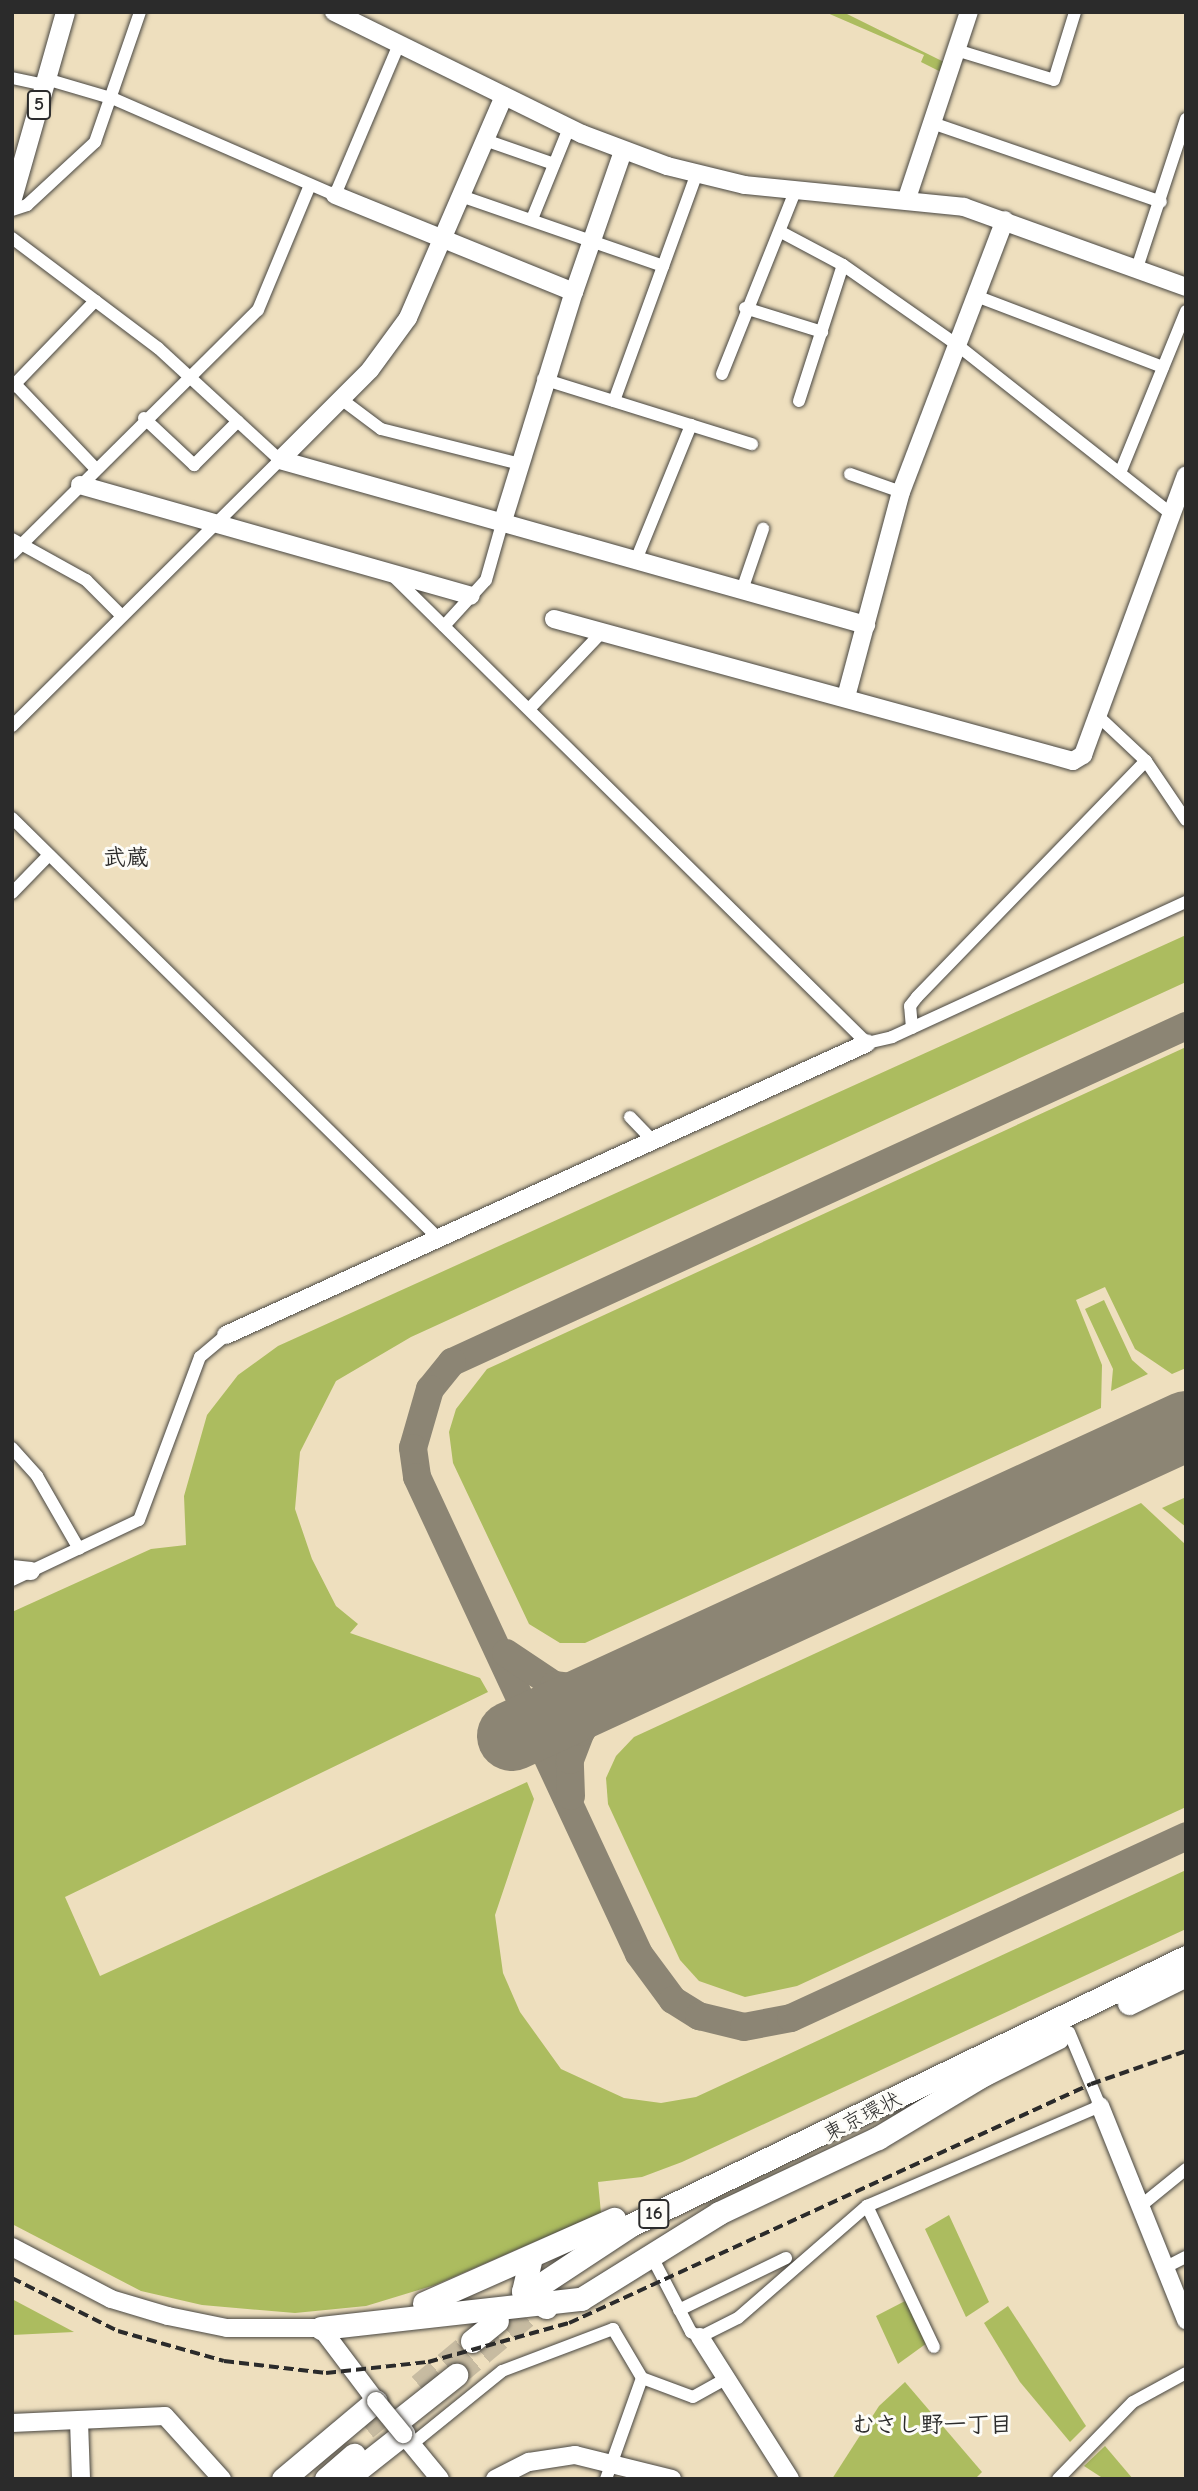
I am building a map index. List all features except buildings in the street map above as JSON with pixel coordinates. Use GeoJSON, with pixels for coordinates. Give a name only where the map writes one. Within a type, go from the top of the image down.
{"type":"FeatureCollection","features":[{"type":"Feature","properties":{"kind":"highway","name":"東京環状"},"geometry":{"type":"LineString","coordinates":[[547,2295],[624,2245],[1069,2032],[1185,1963]]}},
{"type":"Feature","properties":{"kind":"highway","name":"東京環状"},"geometry":{"type":"LineString","coordinates":[[547,2295],[621,2230],[1185,1963]]}},
{"type":"Feature","properties":{"kind":"highway"},"geometry":{"type":"LineString","coordinates":[[321,2328],[607,2288],[719,2213],[878,2138],[988,2072]]}},
{"type":"Feature","properties":{"kind":"highway"},"geometry":{"type":"LineString","coordinates":[[321,2328],[443,2297],[795,2136],[871,2111]]}},
{"type":"Feature","properties":{"kind":"highway"},"geometry":{"type":"LineString","coordinates":[[531,2258],[523,2291],[547,2295]]}},
{"type":"Feature","properties":{"kind":"highway"},"geometry":{"type":"LineString","coordinates":[[472,2341],[497,2321]]}},
{"type":"Feature","properties":{"kind":"highway"},"geometry":{"type":"LineString","coordinates":[[283,2479],[397,2420],[456,2375]]}},
{"type":"Feature","properties":{"kind":"highway"},"geometry":{"type":"LineString","coordinates":[[346,2479],[397,2420],[419,2385]]}},
{"type":"Feature","properties":{"kind":"highway"},"geometry":{"type":"LineString","coordinates":[[303,2479],[371,2433],[326,2479]]}},
{"type":"Feature","properties":{"kind":"main road","name":"5"},"geometry":{"type":"LineString","coordinates":[[12,198],[65,12]]}},
{"type":"Feature","properties":{"kind":"street"},"geometry":{"type":"LineString","coordinates":[[12,210],[86,152],[114,99],[140,12]]}},
{"type":"Feature","properties":{"kind":"street"},"geometry":{"type":"LineString","coordinates":[[334,12],[569,128],[623,151],[698,173],[796,189],[907,198],[1005,220],[1186,286]]}},
{"type":"Feature","properties":{"kind":"street"},"geometry":{"type":"LineString","coordinates":[[907,198],[969,12]]}},
{"type":"Feature","properties":{"kind":"street"},"geometry":{"type":"LineString","coordinates":[[956,50],[1055,80],[1075,12]]}},
{"type":"Feature","properties":{"kind":"street"},"geometry":{"type":"LineString","coordinates":[[335,195],[398,44]]}},
{"type":"Feature","properties":{"kind":"street"},"geometry":{"type":"LineString","coordinates":[[12,78],[46,82],[114,99],[310,186],[574,292]]}},
{"type":"Feature","properties":{"kind":"street"},"geometry":{"type":"LineString","coordinates":[[12,726],[341,399],[408,318],[504,96]]}},
{"type":"Feature","properties":{"kind":"street"},"geometry":{"type":"LineString","coordinates":[[1138,268],[1186,119]]}},
{"type":"Feature","properties":{"kind":"street"},"geometry":{"type":"LineString","coordinates":[[932,123],[1161,202]]}},
{"type":"Feature","properties":{"kind":"street"},"geometry":{"type":"LineString","coordinates":[[532,219],[569,128]]}},
{"type":"Feature","properties":{"kind":"street"},"geometry":{"type":"LineString","coordinates":[[485,140],[554,164]]}},
{"type":"Feature","properties":{"kind":"street"},"geometry":{"type":"LineString","coordinates":[[444,626],[486,580],[543,379],[594,240],[623,151]]}},
{"type":"Feature","properties":{"kind":"street"},"geometry":{"type":"LineString","coordinates":[[614,401],[698,173]]}},
{"type":"Feature","properties":{"kind":"street"},"geometry":{"type":"LineString","coordinates":[[12,554],[18,541],[80,485],[188,374],[258,310],[310,186]]}},
{"type":"Feature","properties":{"kind":"street"},"geometry":{"type":"LineString","coordinates":[[722,374],[745,308],[781,232],[796,189]]}},
{"type":"Feature","properties":{"kind":"street"},"geometry":{"type":"LineString","coordinates":[[461,196],[663,266]]}},
{"type":"Feature","properties":{"kind":"street"},"geometry":{"type":"LineString","coordinates":[[846,698],[901,492],[1005,220]]}},
{"type":"Feature","properties":{"kind":"street"},"geometry":{"type":"LineString","coordinates":[[781,232],[843,265],[956,344],[1171,514]]}},
{"type":"Feature","properties":{"kind":"street"},"geometry":{"type":"LineString","coordinates":[[12,238],[188,374],[280,460],[866,625]]}},
{"type":"Feature","properties":{"kind":"street"},"geometry":{"type":"LineString","coordinates":[[800,401],[843,265]]}},
{"type":"Feature","properties":{"kind":"street"},"geometry":{"type":"LineString","coordinates":[[976,296],[1163,367]]}},
{"type":"Feature","properties":{"kind":"street"},"geometry":{"type":"LineString","coordinates":[[95,301],[14,385],[95,468]]}},
{"type":"Feature","properties":{"kind":"street"},"geometry":{"type":"LineString","coordinates":[[745,308],[822,332]]}},
{"type":"Feature","properties":{"kind":"street"},"geometry":{"type":"LineString","coordinates":[[1120,473],[1186,311]]}},
{"type":"Feature","properties":{"kind":"street"},"geometry":{"type":"LineString","coordinates":[[543,379],[752,444]]}},
{"type":"Feature","properties":{"kind":"street"},"geometry":{"type":"LineString","coordinates":[[341,399],[381,429],[520,464]]}},
{"type":"Feature","properties":{"kind":"street"},"geometry":{"type":"LineString","coordinates":[[144,418],[194,465],[238,421]]}},
{"type":"Feature","properties":{"kind":"street"},"geometry":{"type":"LineString","coordinates":[[636,560],[691,425]]}},
{"type":"Feature","properties":{"kind":"street"},"geometry":{"type":"LineString","coordinates":[[850,474],[901,492]]}},
{"type":"Feature","properties":{"kind":"street"},"geometry":{"type":"LineString","coordinates":[[554,619],[1073,761],[1083,755],[1186,475]]}},
{"type":"Feature","properties":{"kind":"street"},"geometry":{"type":"LineString","coordinates":[[80,485],[471,596]]}},
{"type":"Feature","properties":{"kind":"street"},"geometry":{"type":"LineString","coordinates":[[742,590],[762,529]]}},
{"type":"Feature","properties":{"kind":"street"},"geometry":{"type":"LineString","coordinates":[[18,541],[86,580],[121,615]]}},
{"type":"Feature","properties":{"kind":"street"},"geometry":{"type":"LineString","coordinates":[[388,572],[867,1043]]}},
{"type":"Feature","properties":{"kind":"street"},"geometry":{"type":"LineString","coordinates":[[529,709],[602,632]]}},
{"type":"Feature","properties":{"kind":"street"},"geometry":{"type":"LineString","coordinates":[[1097,715],[1146,761],[1186,820]]}},
{"type":"Feature","properties":{"kind":"street"},"geometry":{"type":"LineString","coordinates":[[911,1024],[917,997],[1146,761]]}},
{"type":"Feature","properties":{"kind":"street"},"geometry":{"type":"LineString","coordinates":[[12,818],[438,1238]]}},
{"type":"Feature","properties":{"kind":"street"},"geometry":{"type":"LineString","coordinates":[[12,893],[49,855]]}},
{"type":"Feature","properties":{"kind":"street"},"geometry":{"type":"LineString","coordinates":[[12,1580],[139,1520],[200,1357],[226,1335],[867,1043],[968,1003],[1186,902]]}},
{"type":"Feature","properties":{"kind":"street"},"geometry":{"type":"LineString","coordinates":[[630,1117],[652,1140]]}},
{"type":"Feature","properties":{"kind":"street"},"geometry":{"type":"LineString","coordinates":[[12,1448],[37,1476],[79,1549]]}},
{"type":"Feature","properties":{"kind":"street"},"geometry":{"type":"LineString","coordinates":[[12,1569],[32,1571]]}},
{"type":"Feature","properties":{"kind":"street"},"geometry":{"type":"LineString","coordinates":[[1069,2032],[1143,2204],[1186,2320]]}},
{"type":"Feature","properties":{"kind":"street"},"geometry":{"type":"LineString","coordinates":[[700,2337],[748,2312],[867,2206],[1100,2106]]}},
{"type":"Feature","properties":{"kind":"street"},"geometry":{"type":"LineString","coordinates":[[1143,2204],[1184,2172]]}},
{"type":"Feature","properties":{"kind":"street"},"geometry":{"type":"LineString","coordinates":[[867,2206],[934,2347]]}},
{"type":"Feature","properties":{"kind":"street"},"geometry":{"type":"LineString","coordinates":[[12,2247],[111,2299],[168,2316],[227,2328],[321,2328],[397,2420],[440,2479]]}},
{"type":"Feature","properties":{"kind":"street"},"geometry":{"type":"LineString","coordinates":[[652,2257],[679,2310],[700,2337],[790,2479]]}},
{"type":"Feature","properties":{"kind":"street"},"geometry":{"type":"LineString","coordinates":[[1168,2266],[1186,2257]]}},
{"type":"Feature","properties":{"kind":"street"},"geometry":{"type":"LineString","coordinates":[[679,2310],[786,2258]]}},
{"type":"Feature","properties":{"kind":"street"},"geometry":{"type":"LineString","coordinates":[[397,2420],[502,2371],[613,2329],[642,2378],[693,2397],[726,2379]]}},
{"type":"Feature","properties":{"kind":"street"},"geometry":{"type":"LineString","coordinates":[[1058,2479],[1133,2402],[1186,2373]]}},
{"type":"Feature","properties":{"kind":"street"},"geometry":{"type":"LineString","coordinates":[[606,2479],[642,2378]]}},
{"type":"Feature","properties":{"kind":"street"},"geometry":{"type":"LineString","coordinates":[[12,2423],[165,2416],[222,2479]]}},
{"type":"Feature","properties":{"kind":"street"},"geometry":{"type":"LineString","coordinates":[[79,2421],[81,2479]]}},
{"type":"Feature","properties":{"kind":"street"},"geometry":{"type":"LineString","coordinates":[[495,2479],[547,2457],[611,2460],[672,2479]]}},
{"type":"Feature","properties":{"kind":"green space"},"geometry":{"type":"Polygon","coordinates":[[[825,12],[843,12],[946,63],[939,71],[921,62],[924,55],[825,12]]]}},
{"type":"Feature","properties":{"kind":"green space"},"geometry":{"type":"Polygon","coordinates":[[[1186,935],[1186,982],[411,1337],[336,1381],[300,1452],[295,1509],[312,1559],[336,1606],[358,1624],[350,1633],[480,1678],[488,1692],[65,1897],[100,1976],[527,1782],[534,1799],[495,1915],[503,1973],[520,2012],[561,2069],[624,2098],[661,2103],[696,2097],[1186,1870],[1186,1929],[682,2162],[642,2177],[598,2182],[601,2213],[435,2285],[366,2306],[295,2313],[202,2305],[141,2291],[12,2224],[12,1612],[151,1549],[186,1545],[184,1496],[207,1415],[238,1375],[278,1346],[1186,935]]]}},
{"type":"Feature","properties":{"kind":"green space"},"geometry":{"type":"Polygon","coordinates":[[[1186,1047],[1186,1368],[1172,1374],[1135,1349],[1105,1287],[1076,1300],[1102,1365],[1101,1408],[585,1643],[560,1643],[529,1624],[453,1463],[449,1432],[456,1409],[487,1369],[1186,1047]]]}},
{"type":"Feature","properties":{"kind":"green space"},"geometry":{"type":"Polygon","coordinates":[[[1104,1300],[1132,1360],[1148,1374],[1111,1391],[1113,1369],[1085,1309],[1104,1300]]]}},
{"type":"Feature","properties":{"kind":"green space"},"geometry":{"type":"Polygon","coordinates":[[[1186,1497],[1186,1527],[1162,1508],[1186,1497]]]}},
{"type":"Feature","properties":{"kind":"green space"},"geometry":{"type":"Polygon","coordinates":[[[1141,1503],[1186,1545],[1186,1807],[797,1986],[745,1997],[699,1981],[680,1960],[608,1804],[606,1778],[616,1756],[634,1737],[1141,1503]]]}},
{"type":"Feature","properties":{"kind":"green space"},"geometry":{"type":"Polygon","coordinates":[[[949,2215],[989,2302],[966,2317],[925,2229],[949,2215]]]}},
{"type":"Feature","properties":{"kind":"green space"},"geometry":{"type":"Polygon","coordinates":[[[12,2299],[74,2332],[12,2335],[12,2299]]]}},
{"type":"Feature","properties":{"kind":"green space"},"geometry":{"type":"Polygon","coordinates":[[[907,2300],[927,2343],[898,2364],[876,2316],[907,2300]]]}},
{"type":"Feature","properties":{"kind":"green space"},"geometry":{"type":"Polygon","coordinates":[[[1008,2306],[1086,2426],[1070,2442],[1020,2382],[984,2323],[1008,2306]]]}},
{"type":"Feature","properties":{"kind":"green space"},"geometry":{"type":"Polygon","coordinates":[[[905,2382],[982,2472],[975,2479],[832,2479],[879,2406],[905,2382]]]}},
{"type":"Feature","properties":{"kind":"green space"},"geometry":{"type":"Polygon","coordinates":[[[1105,2446],[1133,2479],[1104,2479],[1084,2466],[1105,2446]]]}},
{"type":"Feature","properties":{"kind":"taxiway"},"geometry":{"type":"LineString","coordinates":[[1186,1026],[452,1362],[430,1389],[413,1448],[417,1477],[639,1954],[673,2000],[699,2016],[744,2027],[791,2018],[1186,1836]]}},
{"type":"Feature","properties":{"kind":"taxiway"},"geometry":{"type":"LineString","coordinates":[[506,1653],[554,1685],[596,1690],[630,1682]]}},
{"type":"Feature","properties":{"kind":"taxiway"},"geometry":{"type":"LineString","coordinates":[[571,1796],[570,1760],[581,1732],[598,1706],[625,1685]]}},
{"type":"Feature","properties":{"kind":"runway"},"geometry":{"type":"LineString","coordinates":[[512,1736],[1186,1426]]}},
{"type":"Feature","properties":{"kind":"tunnel"},"geometry":{"type":"LineString","coordinates":[[456,2375],[550,2296]]}},
{"type":"Feature","properties":{"kind":"tunnel"},"geometry":{"type":"LineString","coordinates":[[419,2385],[472,2341]]}},
{"type":"Feature","properties":{"kind":"tunnel"},"geometry":{"type":"LineString","coordinates":[[366,2428],[394,2405]]}},
{"type":"Feature","properties":{"kind":"railway"},"geometry":{"type":"LineString","coordinates":[[12,2278],[118,2331],[224,2361],[326,2373],[428,2362],[569,2323],[1091,2084],[1186,2051]]}},
{"type":"Feature","properties":{"kind":"district","name":"武蔵"},"geometry":{"type":"Point","coordinates":[126,858]}},
{"type":"Feature","properties":{"kind":"district","name":"むさし野一丁目"},"geometry":{"type":"Point","coordinates":[932,2425]}}]}
